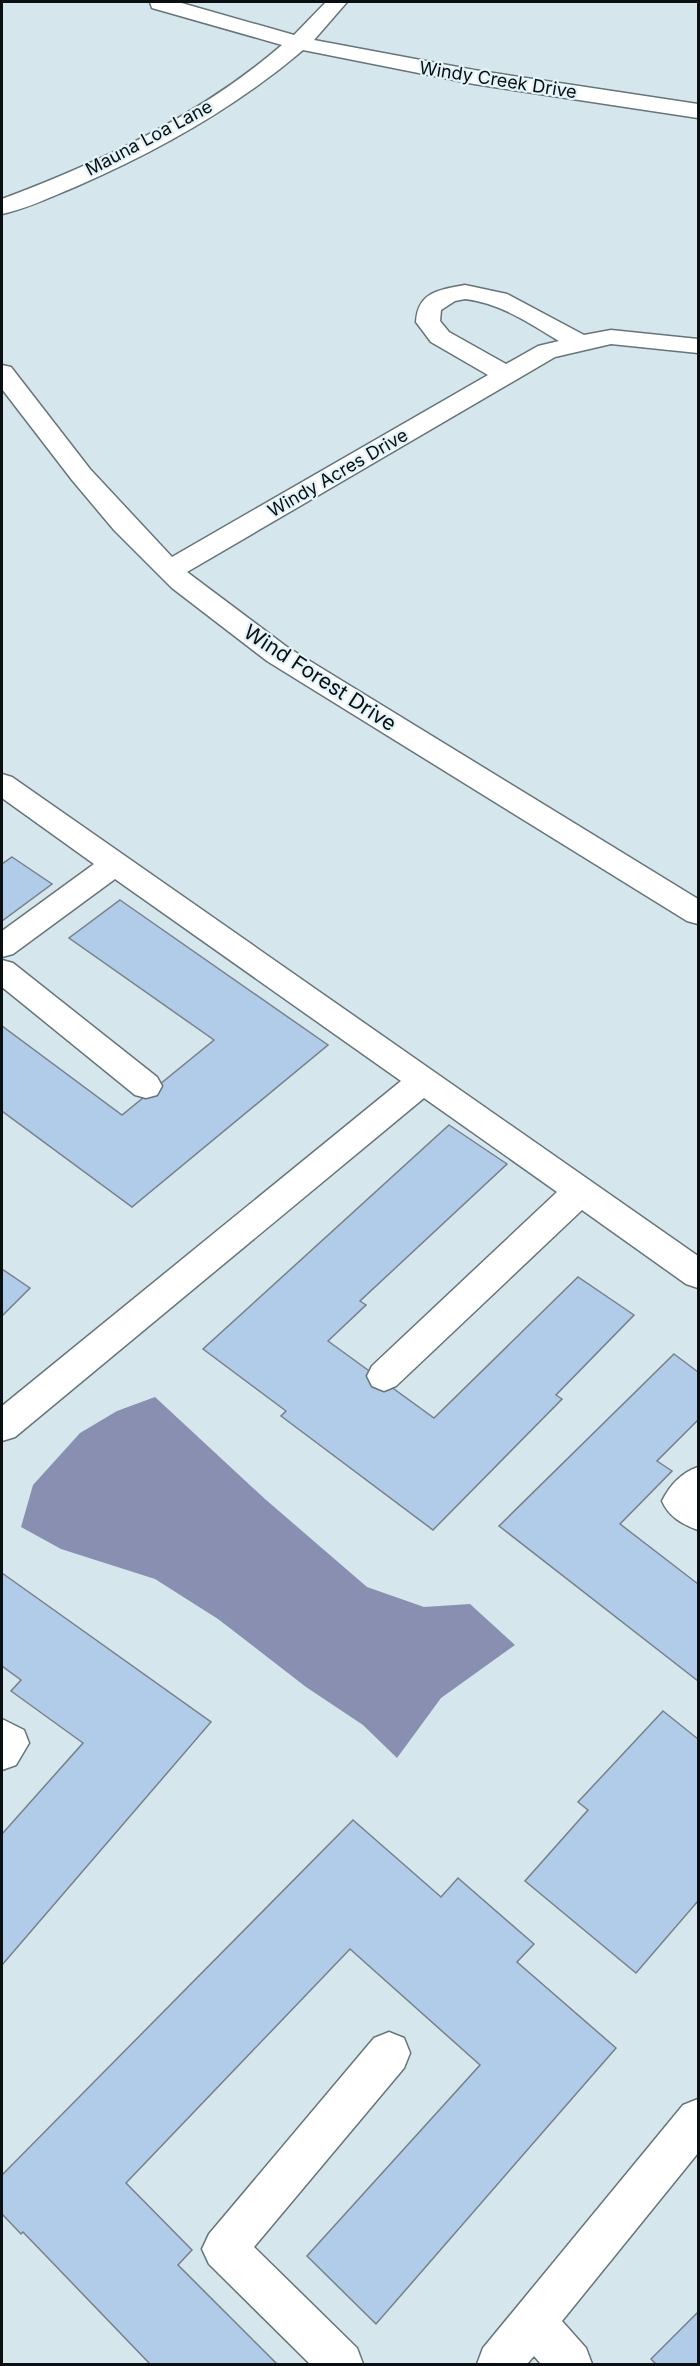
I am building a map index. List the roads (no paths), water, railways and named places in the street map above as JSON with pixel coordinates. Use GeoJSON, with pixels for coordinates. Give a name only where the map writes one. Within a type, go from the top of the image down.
{"type":"FeatureCollection","features":[{"type":"Feature","properties":{"kind":"street","name":"Mauna Loa Lane"},"geometry":{"type":"LineString","coordinates":[[2,207],[91,170],[156,139],[208,109],[299,42],[337,2]]}},
{"type":"Feature","properties":{"kind":"street","name":"Windy Creek Drive"},"geometry":{"type":"LineString","coordinates":[[160,3],[299,42],[443,71],[699,111]]}},
{"type":"Feature","properties":{"kind":"street"},"geometry":{"type":"LineString","coordinates":[[506,375],[440,337],[428,322],[429,307],[449,295],[471,293],[501,299],[578,342]]}},
{"type":"Feature","properties":{"kind":"street","name":"Windy Acres Drive"},"geometry":{"type":"LineString","coordinates":[[170,570],[548,351],[578,342],[610,337],[699,346]]}},
{"type":"Feature","properties":{"kind":"street","name":"Wind Forest Drive"},"geometry":{"type":"LineString","coordinates":[[2,372],[67,459],[170,570],[277,654],[699,913]]}},
{"type":"Feature","properties":{"kind":"street"},"geometry":{"type":"LineString","coordinates":[[2,784],[699,1274]]}},
{"type":"Feature","properties":{"kind":"street"},"geometry":{"type":"LineString","coordinates":[[2,946],[115,864]]}},
{"type":"Feature","properties":{"kind":"street"},"geometry":{"type":"LineString","coordinates":[[2,971],[146,1086]]}},
{"type":"Feature","properties":{"kind":"street"},"geometry":{"type":"LineString","coordinates":[[2,1426],[423,1081]]}},
{"type":"Feature","properties":{"kind":"street"},"geometry":{"type":"LineString","coordinates":[[384,1376],[580,1191]]}},
{"type":"Feature","properties":{"kind":"street"},"geometry":{"type":"LineString","coordinates":[[699,1482],[680,1501],[699,1514]]}},
{"type":"Feature","properties":{"kind":"street"},"geometry":{"type":"LineString","coordinates":[[2,1737],[10,1743],[2,1752]]}},
{"type":"Feature","properties":{"kind":"street"},"geometry":{"type":"LineString","coordinates":[[341,2364],[224,2249],[389,2053]]}},
{"type":"Feature","properties":{"kind":"street"},"geometry":{"type":"LineString","coordinates":[[500,2364],[699,2120]]}},
{"type":"Feature","properties":{"kind":"street"},"geometry":{"type":"LineString","coordinates":[[534,2323],[570,2364]]}},
{"type":"Feature","properties":{"kind":"water"},"geometry":{"type":"Polygon","coordinates":[[[155,1397],[265,1499],[367,1587],[424,1607],[470,1604],[515,1645],[441,1698],[397,1758],[363,1725],[306,1687],[218,1619],[155,1579],[61,1549],[21,1527],[33,1485],[80,1433],[117,1411],[155,1397]]]}}]}
